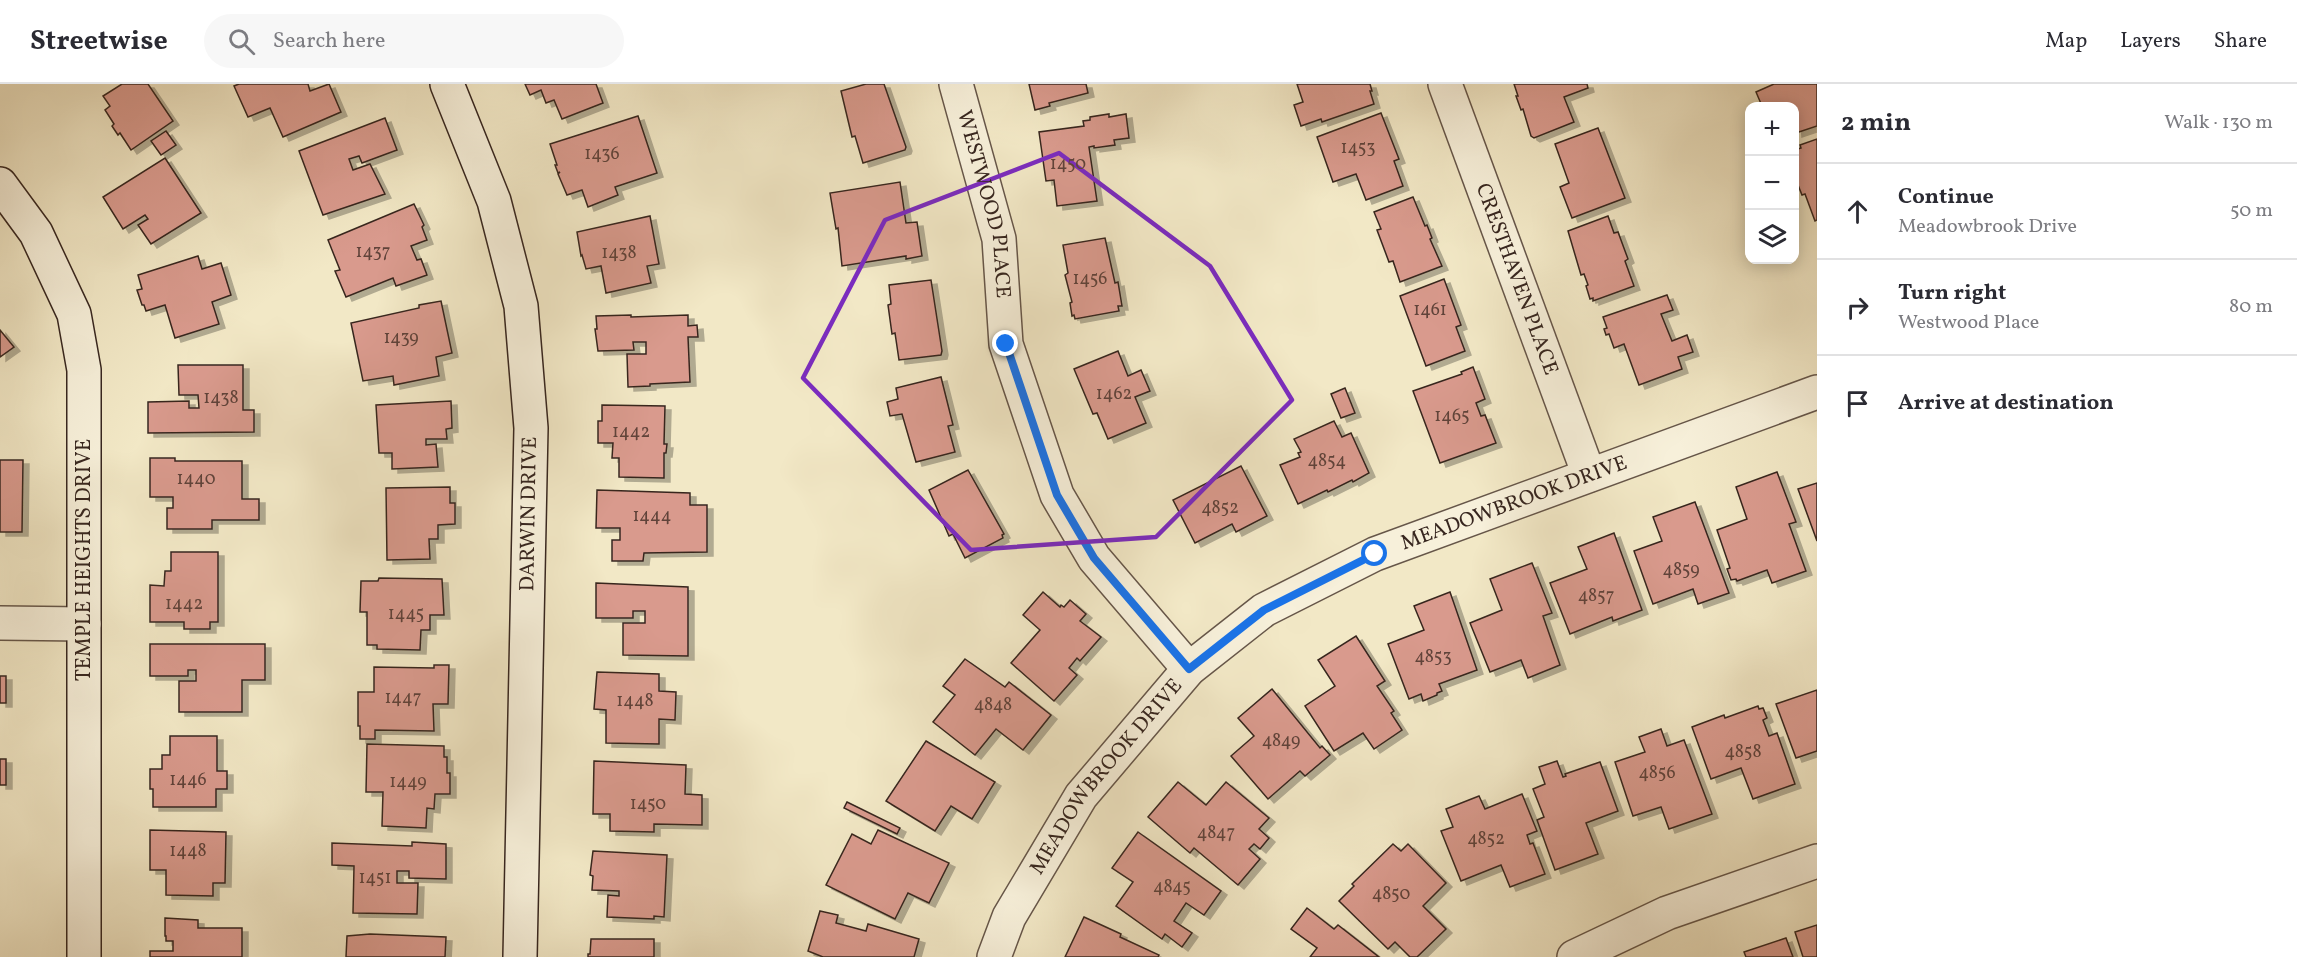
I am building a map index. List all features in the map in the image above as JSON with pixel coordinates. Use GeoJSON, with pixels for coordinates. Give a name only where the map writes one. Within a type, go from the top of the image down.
{"type":"FeatureCollection","features":[{"type":"Feature","properties":{"kind":"street","name":"DARWIN DRIVE"},"geometry":{"type":"LineString","coordinates":[[447,84],[494,201],[521,306],[524,339],[531,429],[520,957]]}},
{"type":"Feature","properties":{"kind":"street","name":"WESTWOOD PLACE"},"geometry":{"type":"LineString","coordinates":[[956,84],[999,239],[1006,344],[1057,495],[1094,558],[1189,669]]}},
{"type":"Feature","properties":{"kind":"street","name":"CRESTHAVEN PLACE"},"geometry":{"type":"LineString","coordinates":[[1445,84],[1589,475]]}},
{"type":"Feature","properties":{"kind":"street","name":"TEMPLE HEIGHTS DRIVE"},"geometry":{"type":"LineString","coordinates":[[0,184],[36,233],[74,314],[84,370],[84,957]]}},
{"type":"Feature","properties":{"kind":"street","name":"MEADOWBROOK DRIVE"},"geometry":{"type":"LineString","coordinates":[[994,957],[1009,917],[1081,796],[1189,669],[1264,610],[1375,554],[1817,392]]}},
{"type":"Feature","properties":{"kind":"street"},"geometry":{"type":"LineString","coordinates":[[0,622],[84,624]]}},
{"type":"Feature","properties":{"kind":"street"},"geometry":{"type":"LineString","coordinates":[[1574,957],[1667,913],[1817,861]]}},
{"type":"Feature","properties":{"kind":"highlighted area"},"geometry":{"type":"Polygon","coordinates":[[[1059,153],[1210,266],[1292,400],[1156,537],[971,550],[803,378],[885,220],[1059,153]]]}},
{"type":"Feature","properties":{"kind":"building"},"geometry":{"type":"Polygon","coordinates":[[[122,84],[148,84],[173,121],[131,150],[120,133],[118,135],[112,126],[114,124],[105,110],[110,106],[103,96],[122,84]]]}},
{"type":"Feature","properties":{"kind":"building"},"geometry":{"type":"Polygon","coordinates":[[[239,84],[308,84],[310,91],[329,84],[341,112],[283,137],[270,108],[248,117],[234,86],[239,84]]]}},
{"type":"Feature","properties":{"kind":"building"},"geometry":{"type":"Polygon","coordinates":[[[525,84],[596,84],[603,103],[562,119],[554,100],[546,103],[541,90],[530,95],[525,84]]]}},
{"type":"Feature","properties":{"kind":"building"},"geometry":{"type":"Polygon","coordinates":[[[866,84],[884,84],[906,147],[905,150],[863,163],[855,136],[852,137],[841,91],[866,84]]]}},
{"type":"Feature","properties":{"kind":"building"},"geometry":{"type":"Polygon","coordinates":[[[1029,84],[1086,84],[1088,93],[1049,103],[1050,106],[1035,110],[1029,84]]]}},
{"type":"Feature","properties":{"kind":"building"},"geometry":{"type":"Polygon","coordinates":[[[1297,84],[1370,84],[1374,104],[1322,122],[1321,119],[1301,126],[1294,105],[1303,102],[1297,84]]]}},
{"type":"Feature","properties":{"kind":"building"},"geometry":{"type":"Polygon","coordinates":[[[1514,84],[1587,84],[1588,88],[1564,97],[1574,122],[1534,138],[1531,136],[1523,109],[1521,110],[1514,84]]]}},
{"type":"Feature","properties":{"kind":"building"},"geometry":{"type":"Polygon","coordinates":[[[1774,84],[1817,84],[1817,126],[1799,132],[1799,102],[1760,102],[1756,92],[1774,84]]]}},
{"type":"Feature","properties":{"kind":"building"},"geometry":{"type":"Polygon","coordinates":[[[1381,113],[1399,159],[1394,161],[1403,186],[1366,200],[1356,174],[1333,182],[1317,137],[1381,113]]]}},
{"type":"Feature","properties":{"kind":"building"},"geometry":{"type":"Polygon","coordinates":[[[1109,114],[1109,117],[1126,114],[1129,138],[1114,140],[1115,145],[1089,147],[1097,201],[1057,206],[1054,180],[1046,181],[1039,132],[1084,126],[1083,121],[1090,120],[1090,117],[1109,114]]]}},
{"type":"Feature","properties":{"kind":"building"},"geometry":{"type":"Polygon","coordinates":[[[638,116],[657,173],[615,187],[618,195],[588,207],[582,190],[567,195],[558,174],[560,172],[558,173],[555,165],[557,165],[550,144],[638,116]]]}},
{"type":"Feature","properties":{"kind":"building"},"geometry":{"type":"Polygon","coordinates":[[[385,118],[397,150],[362,163],[359,156],[349,159],[353,170],[370,164],[385,194],[323,215],[299,151],[385,118]]]}},
{"type":"Feature","properties":{"kind":"building"},"geometry":{"type":"Polygon","coordinates":[[[1598,128],[1625,198],[1572,218],[1560,187],[1569,183],[1555,144],[1598,128]]]}},
{"type":"Feature","properties":{"kind":"building"},"geometry":{"type":"Polygon","coordinates":[[[166,131],[176,145],[161,155],[151,141],[166,131]]]}},
{"type":"Feature","properties":{"kind":"building"},"geometry":{"type":"Polygon","coordinates":[[[1817,139],[1817,220],[1815,221],[1805,194],[1802,195],[1799,188],[1800,145],[1817,139]]]}},
{"type":"Feature","properties":{"kind":"building"},"geometry":{"type":"Polygon","coordinates":[[[165,158],[201,213],[151,244],[138,225],[148,219],[145,215],[123,229],[103,197],[165,158]]]}},
{"type":"Feature","properties":{"kind":"building"},"geometry":{"type":"Polygon","coordinates":[[[900,182],[906,223],[917,222],[922,256],[906,259],[906,256],[842,266],[838,228],[836,229],[830,193],[900,182]]]}},
{"type":"Feature","properties":{"kind":"building"},"geometry":{"type":"Polygon","coordinates":[[[1413,197],[1425,226],[1427,225],[1432,238],[1430,239],[1442,266],[1400,282],[1393,261],[1389,262],[1377,230],[1381,229],[1374,212],[1413,197]]]}},
{"type":"Feature","properties":{"kind":"building"},"geometry":{"type":"Polygon","coordinates":[[[414,204],[424,225],[422,227],[427,240],[411,246],[417,260],[421,259],[427,275],[396,286],[393,278],[346,297],[335,271],[340,270],[328,240],[414,204]]]}},
{"type":"Feature","properties":{"kind":"building"},"geometry":{"type":"Polygon","coordinates":[[[650,216],[659,264],[647,266],[651,283],[606,293],[601,266],[586,269],[577,232],[650,216]]]}},
{"type":"Feature","properties":{"kind":"building"},"geometry":{"type":"Polygon","coordinates":[[[1608,216],[1614,233],[1618,232],[1628,259],[1625,261],[1634,286],[1593,301],[1593,298],[1590,299],[1584,274],[1581,275],[1568,231],[1608,216]]]}},
{"type":"Feature","properties":{"kind":"building"},"geometry":{"type":"Polygon","coordinates":[[[1105,238],[1115,283],[1118,282],[1122,306],[1118,306],[1119,311],[1075,319],[1074,315],[1072,316],[1070,303],[1072,302],[1065,275],[1068,273],[1063,245],[1105,238]]]}},
{"type":"Feature","properties":{"kind":"building"},"geometry":{"type":"Polygon","coordinates":[[[198,256],[202,269],[221,263],[231,295],[212,302],[219,324],[175,338],[165,305],[146,311],[142,305],[137,290],[142,289],[138,275],[198,256]]]}},
{"type":"Feature","properties":{"kind":"building"},"geometry":{"type":"Polygon","coordinates":[[[1444,279],[1461,325],[1456,327],[1465,351],[1426,366],[1400,296],[1444,279]]]}},
{"type":"Feature","properties":{"kind":"building"},"geometry":{"type":"Polygon","coordinates":[[[931,280],[941,355],[899,360],[888,305],[891,304],[889,285],[931,280]]]}},
{"type":"Feature","properties":{"kind":"building"},"geometry":{"type":"Polygon","coordinates":[[[1667,295],[1673,310],[1661,314],[1672,341],[1687,335],[1693,352],[1678,357],[1682,369],[1639,385],[1624,344],[1614,348],[1609,334],[1606,335],[1604,329],[1607,328],[1603,317],[1667,295]]]}},
{"type":"Feature","properties":{"kind":"building"},"geometry":{"type":"Polygon","coordinates":[[[441,301],[452,353],[436,357],[439,376],[394,385],[393,376],[363,381],[351,323],[441,301]]]}},
{"type":"Feature","properties":{"kind":"building"},"geometry":{"type":"Polygon","coordinates":[[[631,315],[631,317],[688,315],[688,326],[697,325],[698,337],[688,337],[690,382],[628,387],[627,354],[646,354],[646,342],[633,342],[634,350],[598,351],[595,329],[597,329],[596,316],[631,315]]]}},
{"type":"Feature","properties":{"kind":"building"},"geometry":{"type":"Polygon","coordinates":[[[0,330],[14,347],[0,357],[0,330]]]}},
{"type":"Feature","properties":{"kind":"building"},"geometry":{"type":"Polygon","coordinates":[[[1118,351],[1128,376],[1141,370],[1150,391],[1135,397],[1146,423],[1108,439],[1097,413],[1093,414],[1074,369],[1118,351]]]}},
{"type":"Feature","properties":{"kind":"building"},"geometry":{"type":"Polygon","coordinates":[[[178,365],[243,365],[243,410],[254,410],[254,432],[148,433],[148,402],[189,401],[189,408],[199,408],[198,395],[179,395],[178,365]]]}},
{"type":"Feature","properties":{"kind":"building"},"geometry":{"type":"Polygon","coordinates":[[[1473,367],[1485,399],[1476,403],[1481,416],[1485,415],[1496,443],[1440,463],[1413,391],[1462,374],[1461,372],[1473,367]]]}},
{"type":"Feature","properties":{"kind":"building"},"geometry":{"type":"Polygon","coordinates":[[[941,377],[953,425],[948,426],[955,452],[916,462],[902,414],[890,416],[887,402],[898,399],[896,388],[941,377]]]}},
{"type":"Feature","properties":{"kind":"building"},"geometry":{"type":"Polygon","coordinates":[[[1345,388],[1355,413],[1341,418],[1331,394],[1345,388]]]}},
{"type":"Feature","properties":{"kind":"building"},"geometry":{"type":"Polygon","coordinates":[[[451,401],[452,428],[446,429],[447,439],[426,439],[426,445],[436,444],[438,467],[392,469],[392,453],[379,453],[376,405],[451,401]]]}},
{"type":"Feature","properties":{"kind":"building"},"geometry":{"type":"Polygon","coordinates":[[[602,405],[665,406],[664,444],[667,444],[666,453],[664,453],[664,478],[619,477],[619,458],[612,458],[613,443],[598,443],[598,421],[602,421],[602,405]]]}},
{"type":"Feature","properties":{"kind":"building"},"geometry":{"type":"Polygon","coordinates":[[[1334,421],[1342,437],[1351,433],[1369,473],[1353,482],[1352,480],[1328,492],[1327,490],[1298,504],[1280,465],[1300,457],[1298,453],[1301,452],[1294,439],[1334,421]]]}},
{"type":"Feature","properties":{"kind":"building"},"geometry":{"type":"Polygon","coordinates":[[[150,458],[175,458],[175,461],[242,461],[242,499],[259,499],[259,520],[212,520],[212,529],[167,529],[167,508],[173,508],[173,497],[150,497],[150,458]]]}},
{"type":"Feature","properties":{"kind":"building"},"geometry":{"type":"Polygon","coordinates":[[[0,460],[23,460],[22,532],[0,532],[0,460]]]}},
{"type":"Feature","properties":{"kind":"building"},"geometry":{"type":"Polygon","coordinates":[[[1241,466],[1267,516],[1236,532],[1232,524],[1195,543],[1173,500],[1241,466]]]}},
{"type":"Feature","properties":{"kind":"building"},"geometry":{"type":"Polygon","coordinates":[[[968,470],[1004,534],[1003,538],[965,558],[953,534],[949,536],[929,490],[968,470]]]}},
{"type":"Feature","properties":{"kind":"building"},"geometry":{"type":"Polygon","coordinates":[[[1777,472],[1796,522],[1789,524],[1806,571],[1772,583],[1767,570],[1737,581],[1736,579],[1731,580],[1727,569],[1730,568],[1717,530],[1747,519],[1736,487],[1777,472]]]}},
{"type":"Feature","properties":{"kind":"building"},"geometry":{"type":"Polygon","coordinates":[[[1817,483],[1817,541],[1798,489],[1817,483]]]}},
{"type":"Feature","properties":{"kind":"building"},"geometry":{"type":"Polygon","coordinates":[[[450,487],[450,503],[455,503],[455,524],[438,525],[438,539],[429,539],[430,559],[387,560],[386,488],[450,487]]]}},
{"type":"Feature","properties":{"kind":"building"},"geometry":{"type":"Polygon","coordinates":[[[597,490],[690,493],[690,505],[707,505],[707,552],[644,553],[643,561],[612,561],[612,540],[620,540],[620,528],[596,528],[597,490]]]}},
{"type":"Feature","properties":{"kind":"building"},"geometry":{"type":"Polygon","coordinates":[[[1695,502],[1729,593],[1698,604],[1693,589],[1653,604],[1634,551],[1662,541],[1653,517],[1695,502]]]}},
{"type":"Feature","properties":{"kind":"building"},"geometry":{"type":"Polygon","coordinates":[[[1614,533],[1642,610],[1613,621],[1612,617],[1570,634],[1550,583],[1587,569],[1578,547],[1614,533]]]}},
{"type":"Feature","properties":{"kind":"building"},"geometry":{"type":"Polygon","coordinates":[[[171,552],[218,552],[218,622],[210,622],[210,629],[184,629],[184,622],[150,622],[150,585],[164,586],[165,571],[171,571],[171,552]]]}},
{"type":"Feature","properties":{"kind":"building"},"geometry":{"type":"Polygon","coordinates":[[[1532,563],[1552,613],[1543,616],[1560,665],[1528,678],[1521,660],[1490,672],[1470,623],[1502,610],[1490,579],[1532,563]]]}},
{"type":"Feature","properties":{"kind":"building"},"geometry":{"type":"Polygon","coordinates":[[[379,578],[442,579],[444,615],[430,615],[430,630],[421,630],[420,650],[377,649],[377,645],[367,645],[367,612],[360,612],[361,581],[378,581],[379,578]]]}},
{"type":"Feature","properties":{"kind":"building"},"geometry":{"type":"Polygon","coordinates":[[[596,583],[688,587],[688,656],[623,655],[623,623],[645,623],[645,611],[633,611],[633,618],[596,618],[596,583]]]}},
{"type":"Feature","properties":{"kind":"building"},"geometry":{"type":"Polygon","coordinates":[[[1043,592],[1060,607],[1061,605],[1064,607],[1070,600],[1086,614],[1080,621],[1101,637],[1080,661],[1077,658],[1069,668],[1077,675],[1054,701],[1011,663],[1040,630],[1023,615],[1043,592]]]}},
{"type":"Feature","properties":{"kind":"building"},"geometry":{"type":"Polygon","coordinates":[[[1450,592],[1477,670],[1439,684],[1442,691],[1423,701],[1421,694],[1409,699],[1388,644],[1424,630],[1414,606],[1450,592]]]}},
{"type":"Feature","properties":{"kind":"building"},"geometry":{"type":"Polygon","coordinates":[[[1356,636],[1385,681],[1377,686],[1394,711],[1391,713],[1402,730],[1374,749],[1363,733],[1334,751],[1305,706],[1335,686],[1318,660],[1356,636]]]}},
{"type":"Feature","properties":{"kind":"building"},"geometry":{"type":"Polygon","coordinates":[[[150,644],[265,644],[265,680],[242,680],[242,712],[179,712],[179,681],[196,681],[196,670],[188,670],[188,676],[150,676],[150,644]]]}},
{"type":"Feature","properties":{"kind":"building"},"geometry":{"type":"Polygon","coordinates":[[[965,659],[1005,687],[1009,682],[1051,715],[1023,750],[996,729],[975,755],[933,722],[955,695],[943,686],[965,659]]]}},
{"type":"Feature","properties":{"kind":"building"},"geometry":{"type":"Polygon","coordinates":[[[434,665],[449,665],[448,704],[433,704],[434,731],[375,730],[375,739],[360,739],[358,692],[374,692],[374,667],[434,668],[434,665]]]}},
{"type":"Feature","properties":{"kind":"building"},"geometry":{"type":"Polygon","coordinates":[[[597,672],[659,674],[659,691],[676,692],[675,720],[659,719],[659,744],[606,743],[606,710],[594,709],[597,672]]]}},
{"type":"Feature","properties":{"kind":"building"},"geometry":{"type":"Polygon","coordinates":[[[0,676],[6,676],[6,703],[0,703],[0,676]]]}},
{"type":"Feature","properties":{"kind":"building"},"geometry":{"type":"Polygon","coordinates":[[[1272,689],[1320,748],[1322,746],[1330,755],[1305,776],[1300,771],[1268,799],[1231,756],[1254,736],[1238,718],[1272,689]]]}},
{"type":"Feature","properties":{"kind":"building"},"geometry":{"type":"Polygon","coordinates":[[[1817,690],[1817,751],[1796,758],[1776,704],[1817,690]]]}},
{"type":"Feature","properties":{"kind":"building"},"geometry":{"type":"Polygon","coordinates":[[[1758,706],[1759,709],[1763,708],[1767,718],[1763,720],[1769,736],[1777,733],[1795,784],[1753,799],[1741,768],[1711,779],[1692,727],[1758,706]]]}},
{"type":"Feature","properties":{"kind":"building"},"geometry":{"type":"Polygon","coordinates":[[[1661,729],[1667,746],[1684,740],[1712,814],[1669,829],[1661,807],[1633,816],[1615,762],[1645,752],[1639,737],[1661,729]]]}},
{"type":"Feature","properties":{"kind":"building"},"geometry":{"type":"Polygon","coordinates":[[[170,736],[217,736],[217,771],[227,771],[227,789],[216,789],[216,807],[153,807],[150,769],[162,769],[162,755],[170,755],[170,736]]]}},
{"type":"Feature","properties":{"kind":"building"},"geometry":{"type":"Polygon","coordinates":[[[926,741],[995,782],[972,819],[951,806],[935,831],[886,801],[926,741]]]}},
{"type":"Feature","properties":{"kind":"building"},"geometry":{"type":"Polygon","coordinates":[[[367,744],[444,746],[447,773],[450,773],[450,794],[435,794],[434,809],[427,808],[426,828],[382,826],[383,792],[366,792],[367,744]]]}},
{"type":"Feature","properties":{"kind":"building"},"geometry":{"type":"Polygon","coordinates":[[[0,759],[6,759],[6,785],[0,785],[0,759]]]}},
{"type":"Feature","properties":{"kind":"building"},"geometry":{"type":"Polygon","coordinates":[[[594,761],[686,765],[685,794],[702,795],[702,825],[654,824],[654,832],[610,831],[610,814],[593,814],[594,761]]]}},
{"type":"Feature","properties":{"kind":"building"},"geometry":{"type":"Polygon","coordinates":[[[1557,761],[1563,777],[1566,776],[1565,774],[1600,762],[1618,811],[1586,823],[1598,854],[1555,870],[1537,820],[1544,817],[1533,789],[1545,784],[1539,767],[1557,761]]]}},
{"type":"Feature","properties":{"kind":"building"},"geometry":{"type":"Polygon","coordinates":[[[1178,782],[1206,805],[1226,782],[1269,818],[1259,829],[1269,838],[1260,849],[1254,844],[1249,849],[1260,859],[1238,885],[1194,848],[1190,853],[1148,817],[1178,782]]]}},
{"type":"Feature","properties":{"kind":"building"},"geometry":{"type":"Polygon","coordinates":[[[1522,794],[1537,831],[1527,835],[1530,844],[1533,843],[1545,874],[1510,887],[1501,865],[1461,881],[1441,831],[1453,827],[1446,809],[1479,796],[1485,809],[1522,794]]]}},
{"type":"Feature","properties":{"kind":"building"},"geometry":{"type":"Polygon","coordinates":[[[847,802],[900,828],[897,834],[844,808],[847,802]]]}},
{"type":"Feature","properties":{"kind":"building"},"geometry":{"type":"Polygon","coordinates":[[[150,830],[226,832],[225,883],[213,883],[213,896],[166,895],[166,870],[150,870],[150,830]]]}},
{"type":"Feature","properties":{"kind":"building"},"geometry":{"type":"Polygon","coordinates":[[[878,830],[949,863],[929,903],[908,893],[895,919],[826,885],[852,834],[871,844],[878,830]]]}},
{"type":"Feature","properties":{"kind":"building"},"geometry":{"type":"Polygon","coordinates":[[[1138,832],[1221,891],[1204,915],[1186,903],[1174,921],[1192,933],[1182,947],[1165,934],[1162,939],[1116,906],[1133,882],[1112,868],[1138,832]]]}},
{"type":"Feature","properties":{"kind":"building"},"geometry":{"type":"Polygon","coordinates":[[[412,842],[446,844],[446,879],[409,878],[409,871],[397,871],[397,883],[418,883],[417,914],[353,913],[354,866],[332,865],[332,843],[412,846],[412,842]]]}},
{"type":"Feature","properties":{"kind":"building"},"geometry":{"type":"Polygon","coordinates":[[[1393,844],[1401,851],[1408,844],[1446,883],[1423,906],[1446,929],[1417,957],[1410,957],[1395,942],[1388,949],[1339,901],[1354,886],[1352,884],[1393,844]]]}},
{"type":"Feature","properties":{"kind":"building"},"geometry":{"type":"Polygon","coordinates":[[[593,851],[667,855],[664,917],[654,916],[654,919],[607,917],[608,895],[619,896],[619,891],[592,890],[593,876],[590,875],[593,851]]]}},
{"type":"Feature","properties":{"kind":"building"},"geometry":{"type":"Polygon","coordinates":[[[1307,908],[1334,929],[1338,925],[1379,957],[1310,957],[1317,948],[1291,929],[1307,908]]]}},
{"type":"Feature","properties":{"kind":"building"},"geometry":{"type":"Polygon","coordinates":[[[820,911],[838,915],[836,923],[866,931],[868,924],[919,939],[914,957],[823,957],[808,951],[820,911]]]}},
{"type":"Feature","properties":{"kind":"building"},"geometry":{"type":"Polygon","coordinates":[[[1084,917],[1121,934],[1120,937],[1159,955],[1158,957],[1065,957],[1084,917]]]}},
{"type":"Feature","properties":{"kind":"building"},"geometry":{"type":"Polygon","coordinates":[[[165,918],[198,920],[198,928],[242,928],[242,957],[150,957],[150,951],[173,951],[173,941],[166,941],[165,918]]]}},
{"type":"Feature","properties":{"kind":"building"},"geometry":{"type":"Polygon","coordinates":[[[1817,925],[1817,957],[1803,957],[1795,932],[1817,925]]]}},
{"type":"Feature","properties":{"kind":"building"},"geometry":{"type":"Polygon","coordinates":[[[370,934],[446,937],[445,957],[346,957],[347,936],[370,934]]]}},
{"type":"Feature","properties":{"kind":"building"},"geometry":{"type":"Polygon","coordinates":[[[1786,938],[1793,957],[1746,957],[1744,952],[1786,938]]]}},
{"type":"Feature","properties":{"kind":"building"},"geometry":{"type":"Polygon","coordinates":[[[591,939],[654,939],[654,957],[588,957],[591,939]]]}},
{"type":"Feature","properties":{"kind":"route"},"geometry":{"type":"LineString","coordinates":[[1006,344],[1057,495],[1094,558],[1189,669],[1264,610],[1375,554]]}}]}
